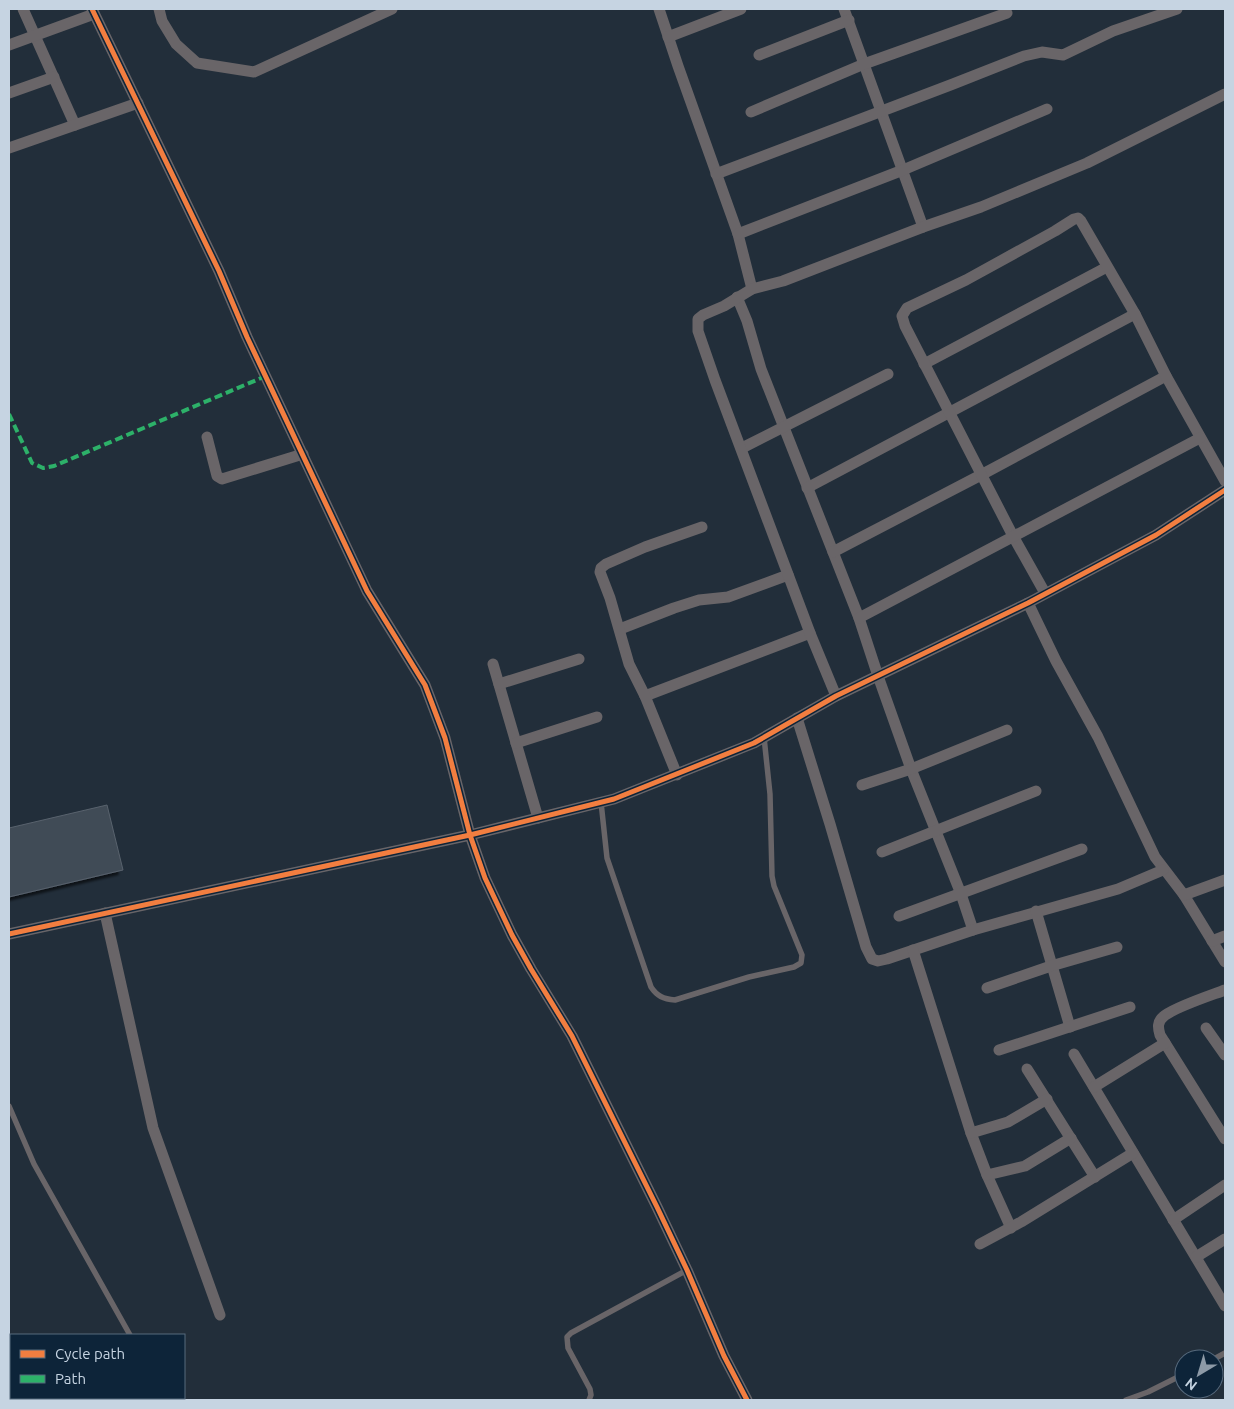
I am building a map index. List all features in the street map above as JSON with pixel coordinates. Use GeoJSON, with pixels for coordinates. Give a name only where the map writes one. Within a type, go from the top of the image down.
{"type":"FeatureCollection","features":[{"type":"Feature","properties":{"kind":"street"},"geometry":{"type":"LineString","coordinates":[[23,9],[75,125]]}},
{"type":"Feature","properties":{"kind":"street"},"geometry":{"type":"LineString","coordinates":[[159,9],[162,21],[176,44],[197,63],[254,72],[392,9]]}},
{"type":"Feature","properties":{"kind":"street"},"geometry":{"type":"LineString","coordinates":[[659,9],[738,234],[752,289]]}},
{"type":"Feature","properties":{"kind":"street"},"geometry":{"type":"LineString","coordinates":[[668,37],[741,9]]}},
{"type":"Feature","properties":{"kind":"street"},"geometry":{"type":"LineString","coordinates":[[844,9],[923,227]]}},
{"type":"Feature","properties":{"kind":"street"},"geometry":{"type":"LineString","coordinates":[[716,174],[1034,53],[1063,54],[1113,31],[1177,9]]}},
{"type":"Feature","properties":{"kind":"street"},"geometry":{"type":"LineString","coordinates":[[9,45],[93,11],[219,271],[251,344],[367,591],[425,685],[455,771],[470,835],[486,878],[512,935],[572,1036],[687,1270],[729,1368],[747,1400]]}},
{"type":"Feature","properties":{"kind":"street"},"geometry":{"type":"LineString","coordinates":[[751,112],[864,64],[1007,13]]}},
{"type":"Feature","properties":{"kind":"street"},"geometry":{"type":"LineString","coordinates":[[759,55],[848,20]]}},
{"type":"Feature","properties":{"kind":"street"},"geometry":{"type":"LineString","coordinates":[[9,94],[54,77]]}},
{"type":"Feature","properties":{"kind":"street"},"geometry":{"type":"LineString","coordinates":[[836,696],[810,633],[716,380],[697,325],[698,319],[752,289],[784,282],[1087,163],[1225,94]]}},
{"type":"Feature","properties":{"kind":"street"},"geometry":{"type":"LineString","coordinates":[[9,148],[138,103]]}},
{"type":"Feature","properties":{"kind":"street"},"geometry":{"type":"LineString","coordinates":[[738,234],[903,170],[1047,109]]}},
{"type":"Feature","properties":{"kind":"street"},"geometry":{"type":"LineString","coordinates":[[1045,593],[981,475],[905,326],[902,316],[906,308],[966,280],[1078,218],[1096,245],[1135,314],[1166,376],[1225,481]]}},
{"type":"Feature","properties":{"kind":"street"},"geometry":{"type":"LineString","coordinates":[[924,364],[1107,266]]}},
{"type":"Feature","properties":{"kind":"street"},"geometry":{"type":"LineString","coordinates":[[737,297],[747,321],[761,370],[860,618],[878,676],[911,769],[961,894],[973,930]]}},
{"type":"Feature","properties":{"kind":"street"},"geometry":{"type":"LineString","coordinates":[[807,488],[1135,314]]}},
{"type":"Feature","properties":{"kind":"street"},"geometry":{"type":"LineString","coordinates":[[742,448],[888,374]]}},
{"type":"Feature","properties":{"kind":"street"},"geometry":{"type":"LineString","coordinates":[[833,552],[1166,376]]}},
{"type":"Feature","properties":{"kind":"street"},"geometry":{"type":"LineString","coordinates":[[207,437],[217,476],[222,479],[303,454]]}},
{"type":"Feature","properties":{"kind":"street"},"geometry":{"type":"LineString","coordinates":[[860,618],[1200,438]]}},
{"type":"Feature","properties":{"kind":"street"},"geometry":{"type":"LineString","coordinates":[[9,934],[470,835],[614,799],[754,743],[836,696],[1028,603],[1156,535],[1225,490]]}},
{"type":"Feature","properties":{"kind":"street"},"geometry":{"type":"LineString","coordinates":[[677,775],[645,696],[629,664],[620,629],[600,572],[601,568],[606,564],[645,547],[702,527]]}},
{"type":"Feature","properties":{"kind":"street"},"geometry":{"type":"LineString","coordinates":[[620,629],[674,608],[700,600],[728,597],[788,575]]}},
{"type":"Feature","properties":{"kind":"street"},"geometry":{"type":"LineString","coordinates":[[1028,603],[1056,661],[1098,737],[1155,857],[1163,870],[1184,895],[1225,962]]}},
{"type":"Feature","properties":{"kind":"street"},"geometry":{"type":"LineString","coordinates":[[645,696],[810,633]]}},
{"type":"Feature","properties":{"kind":"street"},"geometry":{"type":"LineString","coordinates":[[499,684],[579,659]]}},
{"type":"Feature","properties":{"kind":"street"},"geometry":{"type":"LineString","coordinates":[[493,664],[538,818]]}},
{"type":"Feature","properties":{"kind":"street"},"geometry":{"type":"LineString","coordinates":[[516,743],[597,717]]}},
{"type":"Feature","properties":{"kind":"street"},"geometry":{"type":"LineString","coordinates":[[796,718],[868,955],[872,959],[878,961],[973,930],[1118,890],[1163,870]]}},
{"type":"Feature","properties":{"kind":"street"},"geometry":{"type":"LineString","coordinates":[[862,785],[911,769],[1007,730]]}},
{"type":"Feature","properties":{"kind":"street"},"geometry":{"type":"LineString","coordinates":[[882,852],[1036,791]]}},
{"type":"Feature","properties":{"kind":"street"},"geometry":{"type":"LineString","coordinates":[[899,916],[1082,849]]}},
{"type":"Feature","properties":{"kind":"street"},"geometry":{"type":"LineString","coordinates":[[1184,895],[1225,880]]}},
{"type":"Feature","properties":{"kind":"street"},"geometry":{"type":"LineString","coordinates":[[1036,912],[1070,1028]]}},
{"type":"Feature","properties":{"kind":"street"},"geometry":{"type":"LineString","coordinates":[[105,913],[153,1128],[220,1315]]}},
{"type":"Feature","properties":{"kind":"street"},"geometry":{"type":"LineString","coordinates":[[1212,941],[1225,936]]}},
{"type":"Feature","properties":{"kind":"street"},"geometry":{"type":"LineString","coordinates":[[987,988],[1051,966],[1117,947]]}},
{"type":"Feature","properties":{"kind":"street"},"geometry":{"type":"LineString","coordinates":[[913,950],[971,1133],[987,1175],[1011,1228]]}},
{"type":"Feature","properties":{"kind":"street"},"geometry":{"type":"LineString","coordinates":[[1225,990],[1169,1012],[1163,1016],[1158,1028],[1165,1043],[1225,1139]]}},
{"type":"Feature","properties":{"kind":"street"},"geometry":{"type":"LineString","coordinates":[[999,1050],[1130,1007]]}},
{"type":"Feature","properties":{"kind":"street"},"geometry":{"type":"LineString","coordinates":[[1206,1028],[1225,1055]]}},
{"type":"Feature","properties":{"kind":"street"},"geometry":{"type":"LineString","coordinates":[[1094,1088],[1165,1043]]}},
{"type":"Feature","properties":{"kind":"street"},"geometry":{"type":"LineString","coordinates":[[1074,1054],[1173,1220],[1224,1301]]}},
{"type":"Feature","properties":{"kind":"street"},"geometry":{"type":"LineString","coordinates":[[1027,1069],[1095,1177]]}},
{"type":"Feature","properties":{"kind":"street"},"geometry":{"type":"LineString","coordinates":[[971,1133],[1008,1122],[1046,1099]]}},
{"type":"Feature","properties":{"kind":"street"},"geometry":{"type":"LineString","coordinates":[[987,1175],[1025,1166],[1070,1138]]}},
{"type":"Feature","properties":{"kind":"street"},"geometry":{"type":"LineString","coordinates":[[980,1244],[1011,1228],[1133,1153]]}},
{"type":"Feature","properties":{"kind":"street"},"geometry":{"type":"LineString","coordinates":[[1173,1220],[1225,1185]]}},
{"type":"Feature","properties":{"kind":"street"},"geometry":{"type":"LineString","coordinates":[[1196,1257],[1225,1239]]}},
{"type":"Feature","properties":{"kind":"lane"},"geometry":{"type":"LineString","coordinates":[[601,802],[607,858],[655,993],[668,1000],[675,1000],[749,977],[794,967],[801,963],[802,955],[774,886],[772,876],[770,794],[764,737]]}},
{"type":"Feature","properties":{"kind":"lane"},"geometry":{"type":"LineString","coordinates":[[9,1106],[34,1164],[129,1334]]}},
{"type":"Feature","properties":{"kind":"lane"},"geometry":{"type":"LineString","coordinates":[[589,1400],[591,1395],[590,1389],[568,1348],[567,1337],[571,1333],[687,1270]]}},
{"type":"Feature","properties":{"kind":"lane"},"geometry":{"type":"LineString","coordinates":[[1126,1400],[1174,1379]]}},
{"type":"Feature","properties":{"kind":"building"},"geometry":{"type":"Polygon","coordinates":[[[107,805],[123,870],[9,897],[9,828],[107,805]]]}},
{"type":"Feature","properties":{"kind":"marked path"},"geometry":{"type":"LineString","coordinates":[[9,414],[32,463],[43,468],[54,466],[266,376]]}},
{"type":"Feature","properties":{"kind":"cycle path"},"geometry":{"type":"LineString","coordinates":[[92,9],[219,271],[247,337],[367,591],[425,685],[445,738],[470,835],[485,878],[512,935],[572,1036],[657,1207],[687,1270],[724,1356],[747,1400]]}},
{"type":"Feature","properties":{"kind":"cycle path"},"geometry":{"type":"LineString","coordinates":[[9,934],[470,835],[614,799],[754,743],[836,696],[1028,603],[1156,535],[1225,490]]}}]}
